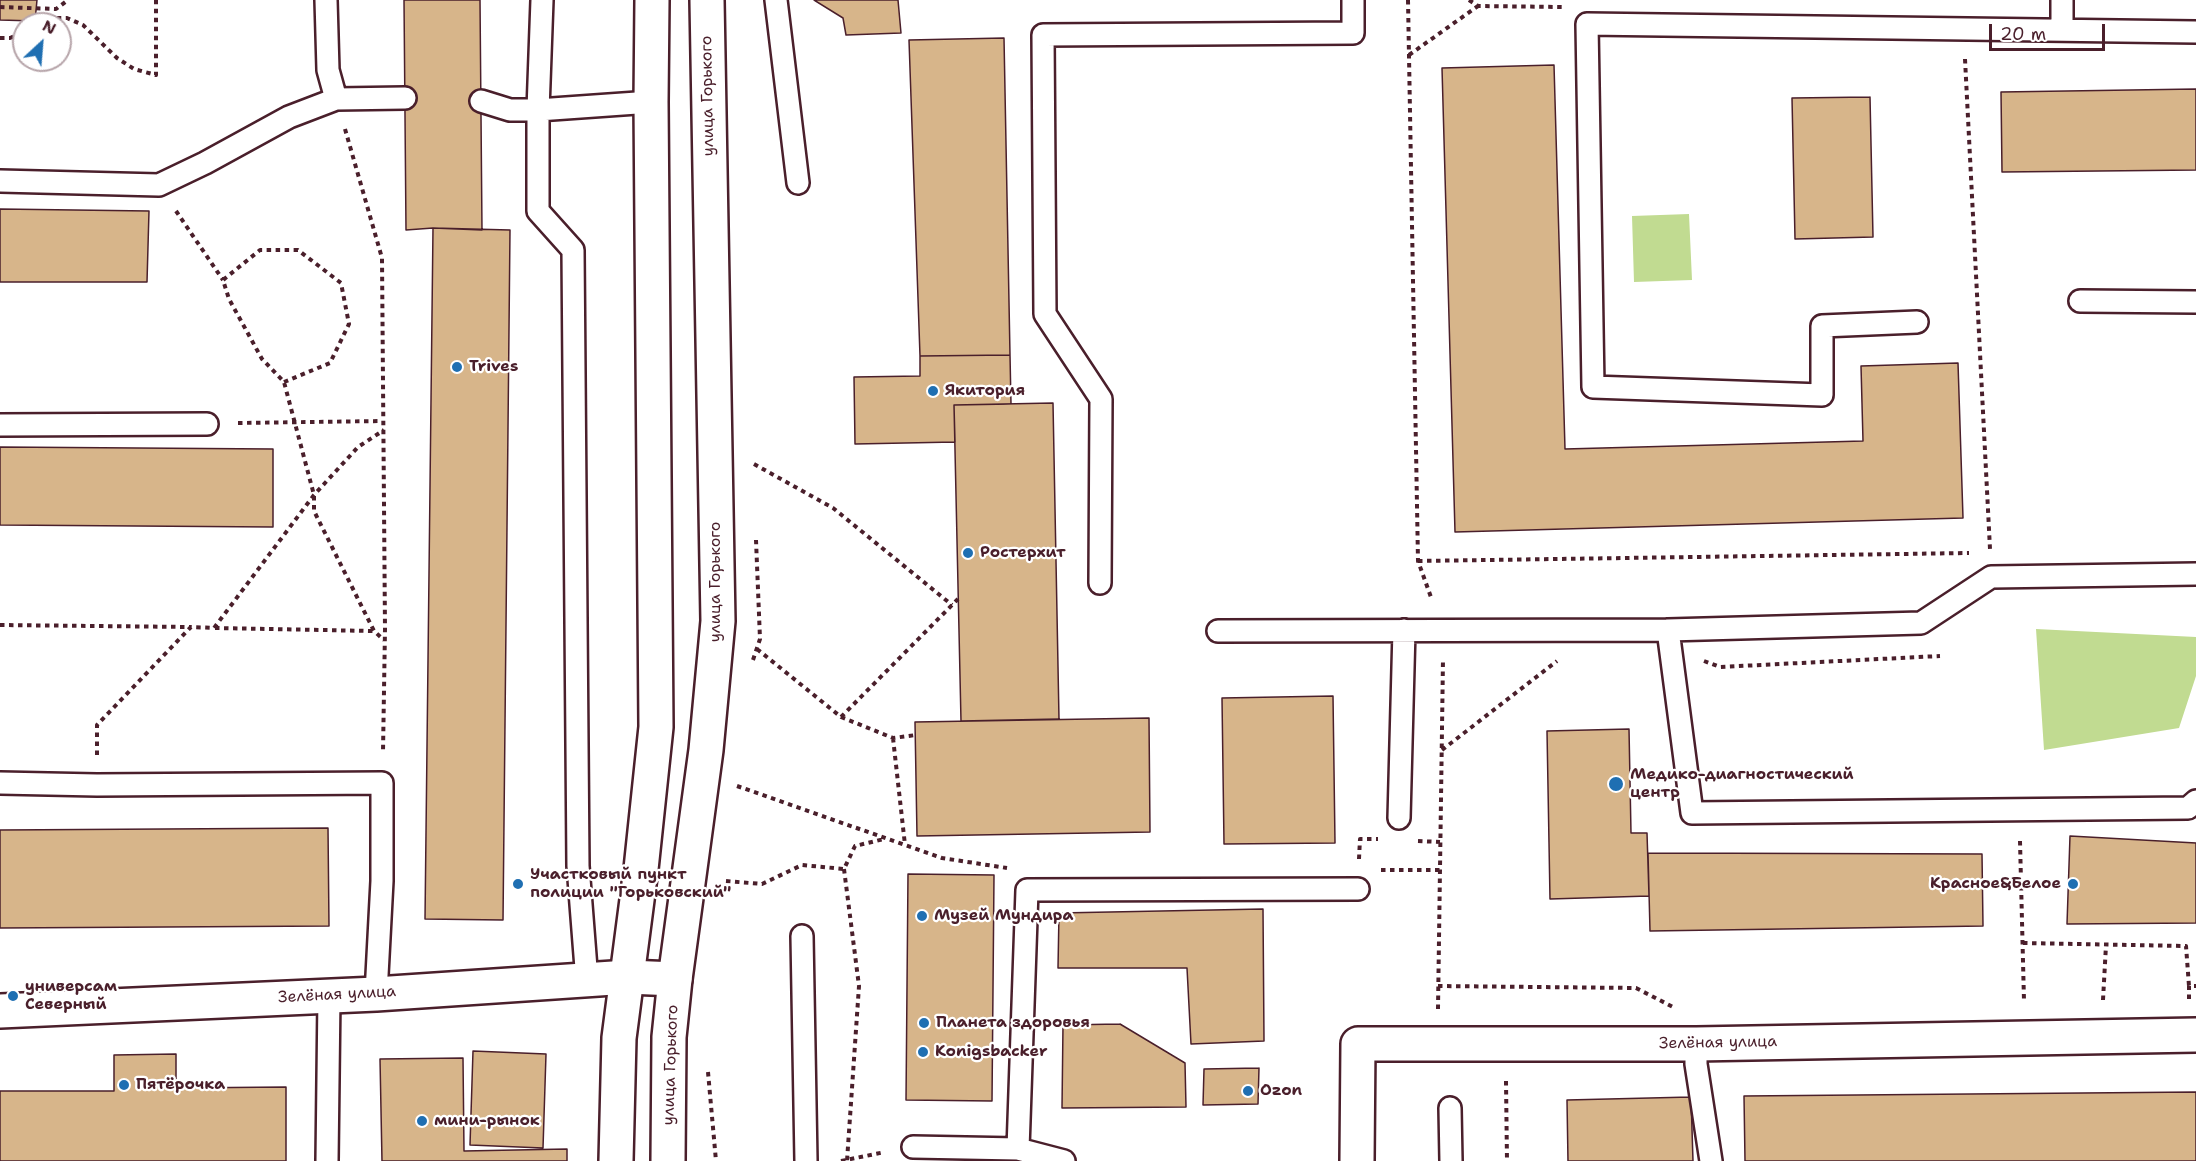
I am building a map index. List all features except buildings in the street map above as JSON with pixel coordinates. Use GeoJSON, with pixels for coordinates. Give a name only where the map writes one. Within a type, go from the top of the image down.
{"type":"FeatureCollection","features":[{"type":"Feature","properties":{"kind":"main road"},"geometry":{"type":"LineString","coordinates":[[616,1161],[619,1038],[656,726],[652,0]]}},
{"type":"Feature","properties":{"kind":"main road","name":"улица Горького"},"geometry":{"type":"LineString","coordinates":[[668,1161],[669,1037],[706,750],[718,621],[707,0]]}},
{"type":"Feature","properties":{"kind":"main road","name":"Зелёная улица"},"geometry":{"type":"LineString","coordinates":[[0,1011],[376,994],[628,977],[675,979]]}},
{"type":"Feature","properties":{"kind":"main road","name":"Зелёная улица"},"geometry":{"type":"LineString","coordinates":[[1357,1161],[1358,1044],[1696,1044],[2196,1035]]}},
{"type":"Feature","properties":{"kind":"lane"},"geometry":{"type":"LineString","coordinates":[[326,0],[328,70],[336,99]]}},
{"type":"Feature","properties":{"kind":"lane"},"geometry":{"type":"LineString","coordinates":[[542,0],[538,110],[538,211],[573,250],[578,866],[587,981]]}},
{"type":"Feature","properties":{"kind":"lane"},"geometry":{"type":"LineString","coordinates":[[776,0],[798,183]]}},
{"type":"Feature","properties":{"kind":"lane"},"geometry":{"type":"LineString","coordinates":[[1100,583],[1101,399],[1046,314],[1044,35],[1353,33],[1353,0]]}},
{"type":"Feature","properties":{"kind":"lane"},"geometry":{"type":"LineString","coordinates":[[2062,0],[2062,29]]}},
{"type":"Feature","properties":{"kind":"lane"},"geometry":{"type":"LineString","coordinates":[[1917,322],[1822,326],[1822,394],[1593,387],[1587,24],[2196,32]]}},
{"type":"Feature","properties":{"kind":"lane"},"geometry":{"type":"LineString","coordinates":[[0,181],[159,185],[205,164],[289,117],[336,99],[405,98]]}},
{"type":"Feature","properties":{"kind":"lane"},"geometry":{"type":"LineString","coordinates":[[481,101],[510,110],[651,102]]}},
{"type":"Feature","properties":{"kind":"lane"},"geometry":{"type":"LineString","coordinates":[[2080,301],[2196,302]]}},
{"type":"Feature","properties":{"kind":"lane"},"geometry":{"type":"LineString","coordinates":[[0,425],[207,424]]}},
{"type":"Feature","properties":{"kind":"lane"},"geometry":{"type":"LineString","coordinates":[[1218,631],[1668,630],[1921,623],[1991,577],[2196,574]]}},
{"type":"Feature","properties":{"kind":"lane"},"geometry":{"type":"LineString","coordinates":[[1399,818],[1404,630]]}},
{"type":"Feature","properties":{"kind":"lane"},"geometry":{"type":"LineString","coordinates":[[1668,630],[1692,813],[2188,808],[2196,801]]}},
{"type":"Feature","properties":{"kind":"lane"},"geometry":{"type":"LineString","coordinates":[[0,783],[97,785],[382,783],[382,881],[376,994]]}},
{"type":"Feature","properties":{"kind":"lane"},"geometry":{"type":"LineString","coordinates":[[1018,1149],[1027,890],[1359,880]]}},
{"type":"Feature","properties":{"kind":"lane"},"geometry":{"type":"LineString","coordinates":[[802,936],[806,1161]]}},
{"type":"Feature","properties":{"kind":"lane"},"geometry":{"type":"LineString","coordinates":[[327,1161],[329,996]]}},
{"type":"Feature","properties":{"kind":"lane"},"geometry":{"type":"LineString","coordinates":[[1696,1044],[1696,1064],[1711,1161]]}},
{"type":"Feature","properties":{"kind":"lane"},"geometry":{"type":"LineString","coordinates":[[1450,1108],[1451,1161]]}},
{"type":"Feature","properties":{"kind":"lane"},"geometry":{"type":"LineString","coordinates":[[913,1147],[1018,1149],[1064,1161]]}},
{"type":"Feature","properties":{"kind":"path"},"geometry":{"type":"LineString","coordinates":[[0,7],[56,9],[68,0]]}},
{"type":"Feature","properties":{"kind":"path"},"geometry":{"type":"LineString","coordinates":[[72,20],[83,25],[117,58],[134,69],[156,75],[156,0]]}},
{"type":"Feature","properties":{"kind":"path"},"geometry":{"type":"LineString","coordinates":[[1408,0],[1418,561],[1443,631],[1437,1045]]}},
{"type":"Feature","properties":{"kind":"path"},"geometry":{"type":"LineString","coordinates":[[1409,55],[1478,6],[1469,0]]}},
{"type":"Feature","properties":{"kind":"path"},"geometry":{"type":"LineString","coordinates":[[1964,28],[1991,577]]}},
{"type":"Feature","properties":{"kind":"path"},"geometry":{"type":"LineString","coordinates":[[336,99],[382,258],[382,421],[384,430],[382,783]]}},
{"type":"Feature","properties":{"kind":"path"},"geometry":{"type":"LineString","coordinates":[[159,185],[223,280],[229,299],[262,359],[285,382],[314,495],[314,511],[374,631],[384,640]]}},
{"type":"Feature","properties":{"kind":"path"},"geometry":{"type":"LineString","coordinates":[[223,280],[260,250],[298,250],[341,283],[349,324],[330,363],[285,382]]}},
{"type":"Feature","properties":{"kind":"path"},"geometry":{"type":"LineString","coordinates":[[207,424],[382,421]]}},
{"type":"Feature","properties":{"kind":"path"},"geometry":{"type":"LineString","coordinates":[[214,628],[314,495],[358,447],[384,430]]}},
{"type":"Feature","properties":{"kind":"path"},"geometry":{"type":"LineString","coordinates":[[754,464],[832,508],[952,605]]}},
{"type":"Feature","properties":{"kind":"path"},"geometry":{"type":"LineString","coordinates":[[1418,561],[1990,553]]}},
{"type":"Feature","properties":{"kind":"path"},"geometry":{"type":"LineString","coordinates":[[841,717],[958,599]]}},
{"type":"Feature","properties":{"kind":"path"},"geometry":{"type":"LineString","coordinates":[[0,625],[374,631]]}},
{"type":"Feature","properties":{"kind":"path"},"geometry":{"type":"LineString","coordinates":[[97,785],[97,725],[191,627]]}},
{"type":"Feature","properties":{"kind":"path"},"geometry":{"type":"LineString","coordinates":[[757,649],[841,717],[893,738],[916,735]]}},
{"type":"Feature","properties":{"kind":"path"},"geometry":{"type":"LineString","coordinates":[[1442,751],[1557,661]]}},
{"type":"Feature","properties":{"kind":"path"},"geometry":{"type":"LineString","coordinates":[[893,738],[905,845]]}},
{"type":"Feature","properties":{"kind":"path"},"geometry":{"type":"LineString","coordinates":[[728,783],[942,858],[1016,870]]}},
{"type":"Feature","properties":{"kind":"path"},"geometry":{"type":"LineString","coordinates":[[2020,809],[2024,1001]]}},
{"type":"Feature","properties":{"kind":"path"},"geometry":{"type":"LineString","coordinates":[[847,1160],[859,986],[844,869],[855,846],[886,838]]}},
{"type":"Feature","properties":{"kind":"path"},"geometry":{"type":"LineString","coordinates":[[1383,840],[1360,839],[1359,880],[1440,870]]}},
{"type":"Feature","properties":{"kind":"path"},"geometry":{"type":"LineString","coordinates":[[1417,841],[1440,842]]}},
{"type":"Feature","properties":{"kind":"path"},"geometry":{"type":"LineString","coordinates":[[723,881],[762,884],[802,865],[844,869]]}},
{"type":"Feature","properties":{"kind":"path"},"geometry":{"type":"LineString","coordinates":[[2023,943],[2186,946],[2189,986]]}},
{"type":"Feature","properties":{"kind":"path"},"geometry":{"type":"LineString","coordinates":[[2103,1002],[2106,945]]}},
{"type":"Feature","properties":{"kind":"path"},"geometry":{"type":"LineString","coordinates":[[1438,986],[1636,988],[1680,1010]]}},
{"type":"Feature","properties":{"kind":"path"},"geometry":{"type":"LineString","coordinates":[[707,1060],[716,1161]]}},
{"type":"Feature","properties":{"kind":"path"},"geometry":{"type":"LineString","coordinates":[[1506,1073],[1507,1161]]}},
{"type":"Feature","properties":{"kind":"path"},"geometry":{"type":"LineString","coordinates":[[841,1161],[913,1147]]}},
{"type":"Feature","properties":{"kind":"green space"},"geometry":{"type":"Polygon","coordinates":[[[1689,214],[1692,280],[1634,282],[1632,216],[1689,214]]]}},
{"type":"Feature","properties":{"kind":"green space"},"geometry":{"type":"Polygon","coordinates":[[[2036,629],[2196,637],[2196,676],[2179,728],[2044,750],[2036,629]]]}},
{"type":"Feature","properties":{"kind":"place","name":"Trives"},"geometry":{"type":"Point","coordinates":[457,367]}},
{"type":"Feature","properties":{"kind":"place","name":"Якитория"},"geometry":{"type":"Point","coordinates":[933,391]}},
{"type":"Feature","properties":{"kind":"place","name":"Ростерхит"},"geometry":{"type":"Point","coordinates":[968,553]}},
{"type":"Feature","properties":{"kind":"place","name":"Медико-диагностический центр"},"geometry":{"type":"Point","coordinates":[1616,784]}},
{"type":"Feature","properties":{"kind":"place","name":"Участковый пункт полиции \"Горьковский\""},"geometry":{"type":"Point","coordinates":[518,884]}},
{"type":"Feature","properties":{"kind":"place","name":"Красное&Белое"},"geometry":{"type":"Point","coordinates":[2073,884]}},
{"type":"Feature","properties":{"kind":"place","name":"Музей Мундира"},"geometry":{"type":"Point","coordinates":[922,916]}},
{"type":"Feature","properties":{"kind":"place","name":"универсам Северный"},"geometry":{"type":"Point","coordinates":[13,996]}},
{"type":"Feature","properties":{"kind":"place","name":"Планета здоровья"},"geometry":{"type":"Point","coordinates":[924,1023]}},
{"type":"Feature","properties":{"kind":"place","name":"Konigsbacker"},"geometry":{"type":"Point","coordinates":[923,1052]}},
{"type":"Feature","properties":{"kind":"place","name":"Пятёрочка"},"geometry":{"type":"Point","coordinates":[124,1085]}},
{"type":"Feature","properties":{"kind":"place","name":"Ozon"},"geometry":{"type":"Point","coordinates":[1248,1091]}},
{"type":"Feature","properties":{"kind":"place","name":"мини-рынок"},"geometry":{"type":"Point","coordinates":[422,1121]}}]}
